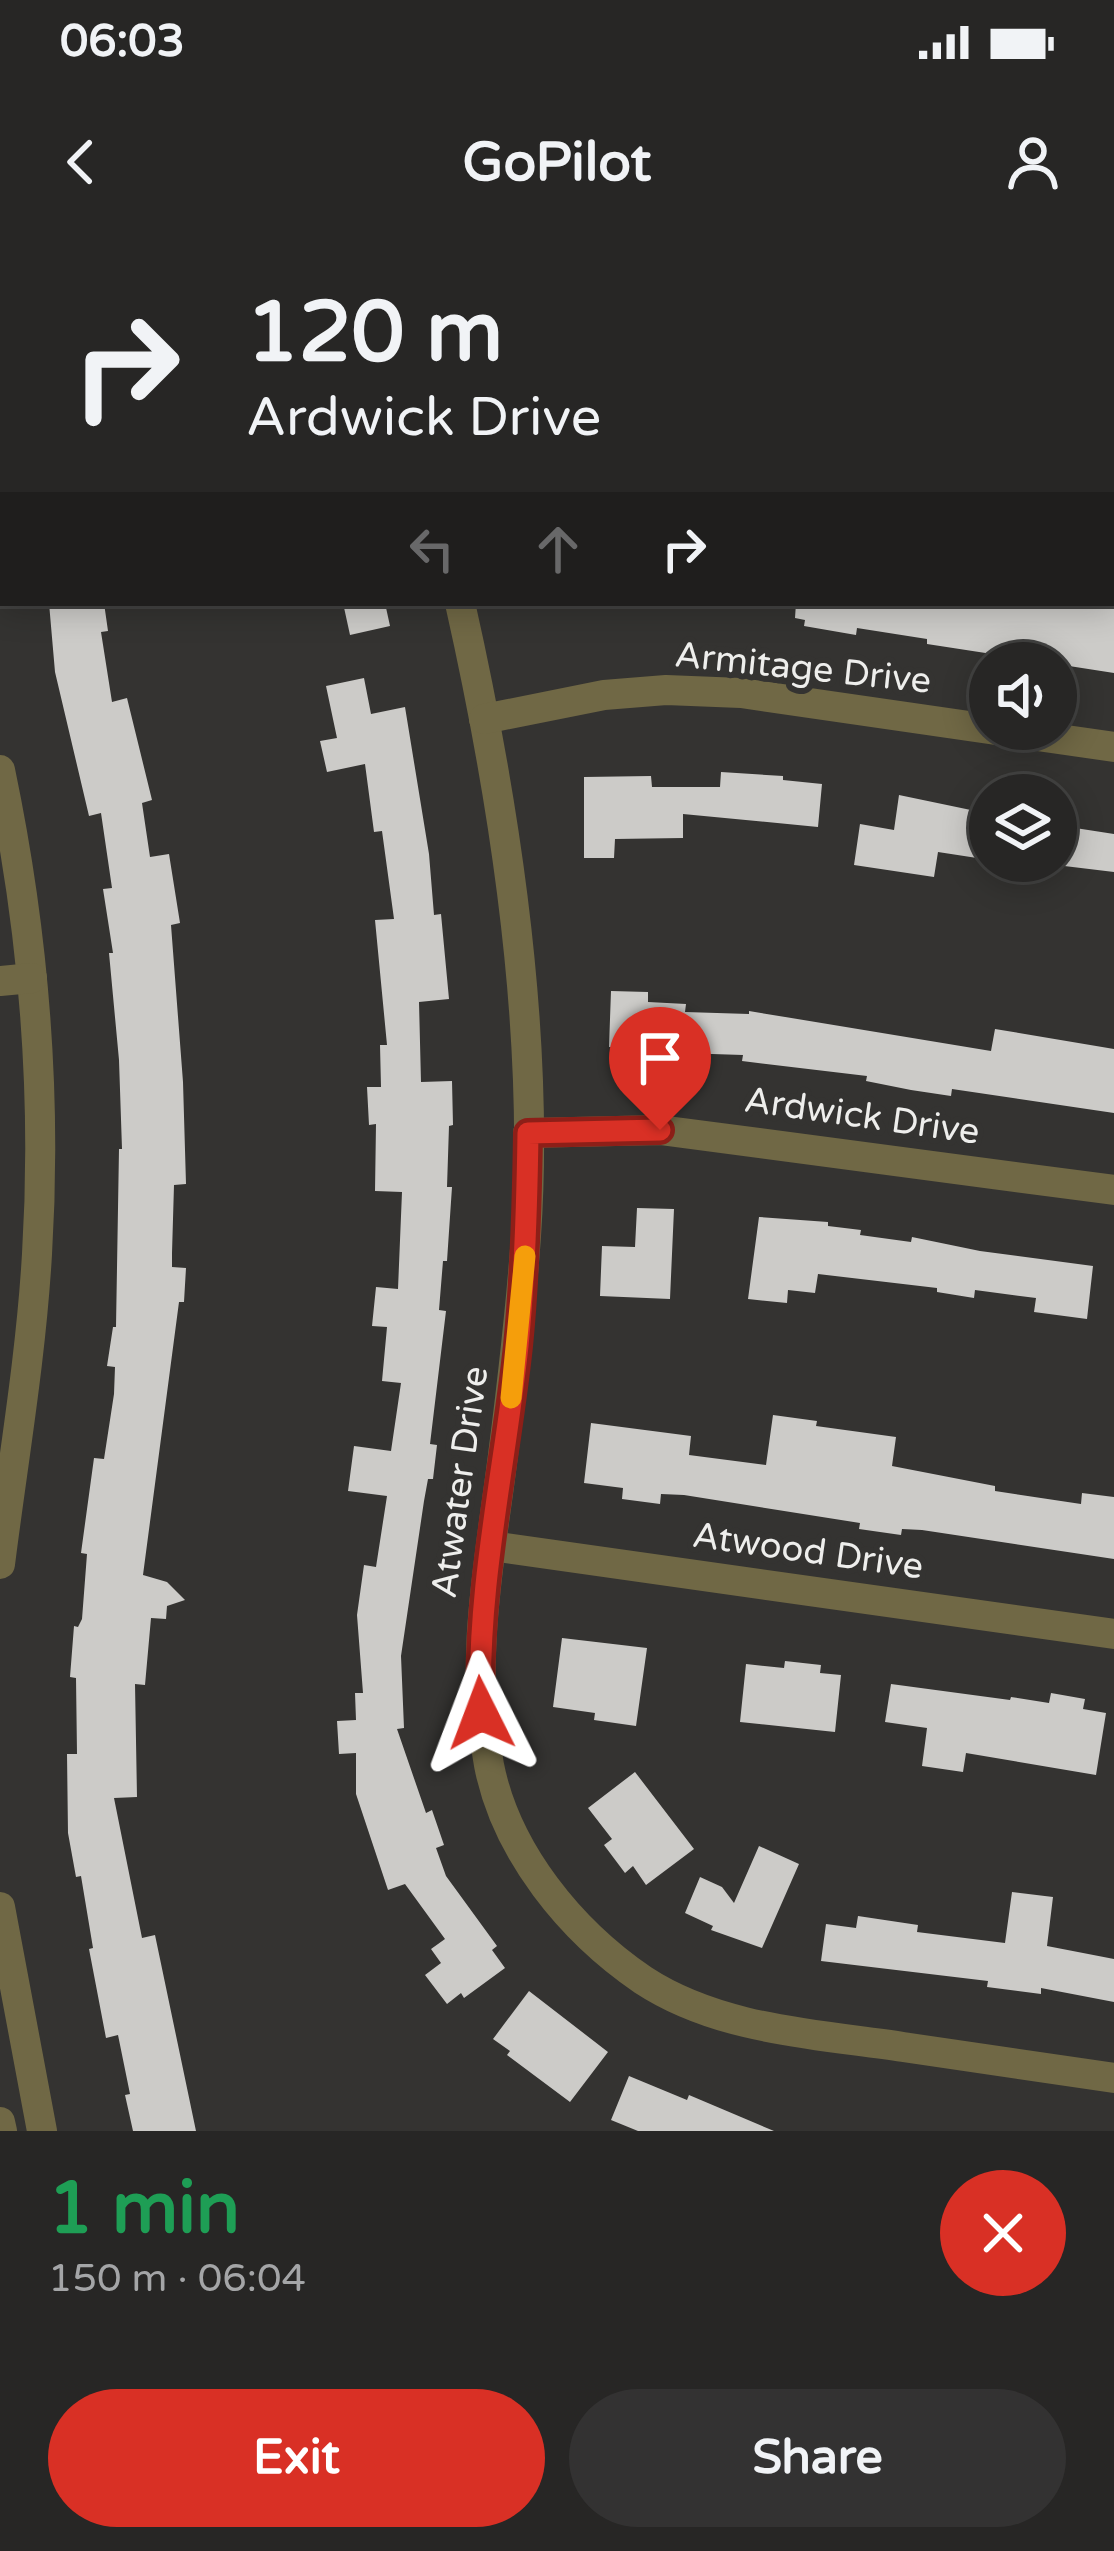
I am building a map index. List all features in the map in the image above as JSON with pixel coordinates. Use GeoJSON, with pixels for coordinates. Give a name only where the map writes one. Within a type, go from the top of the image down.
{"type":"FeatureCollection","features":[{"type":"Feature","properties":{"kind":"street","name":"Atwater Drive"},"geometry":{"type":"LineString","coordinates":[[461,606],[506,844],[528,1133],[518,1347],[478,1644],[490,1771],[514,1837],[549,1892],[592,1940],[645,1981],[706,2011],[768,2028],[1114,2078]]}},
{"type":"Feature","properties":{"kind":"street","name":"Armitage Drive"},"geometry":{"type":"LineString","coordinates":[[484,718],[604,695],[666,690],[741,693],[1114,747]]}},
{"type":"Feature","properties":{"kind":"street"},"geometry":{"type":"LineString","coordinates":[[0,770],[32,978],[40,1152],[37,1258],[0,1564]]}},
{"type":"Feature","properties":{"kind":"street"},"geometry":{"type":"LineString","coordinates":[[0,981],[32,978]]}},
{"type":"Feature","properties":{"kind":"street","name":"Ardwick Drive"},"geometry":{"type":"LineString","coordinates":[[528,1133],[660,1130],[1114,1190]]}},
{"type":"Feature","properties":{"kind":"street","name":"Atwood Drive"},"geometry":{"type":"LineString","coordinates":[[491,1546],[1114,1634]]}},
{"type":"Feature","properties":{"kind":"street"},"geometry":{"type":"LineString","coordinates":[[0,1907],[42,2131]]}},
{"type":"Feature","properties":{"kind":"street"},"geometry":{"type":"LineString","coordinates":[[0,2122],[2,2131]]}},
{"type":"Feature","properties":{"kind":"building"},"geometry":{"type":"Polygon","coordinates":[[[49,606],[104,606],[108,631],[101,632],[112,702],[127,698],[152,800],[142,803],[150,857],[169,854],[180,923],[171,925],[186,1184],[174,1185],[172,1267],[186,1268],[143,1575],[167,1582],[185,1600],[167,1606],[166,1619],[151,1618],[145,1685],[135,1684],[137,1797],[114,1798],[142,1938],[155,1935],[196,2131],[133,2131],[118,2035],[106,2038],[81,1876],[76,1877],[68,1833],[67,1754],[77,1754],[76,1678],[70,1677],[74,1626],[82,1619],[87,1554],[81,1553],[94,1458],[104,1459],[114,1394],[115,1367],[107,1366],[116,1327],[122,1149],[109,953],[113,953],[103,889],[112,888],[101,813],[89,816],[55,672],[49,606]]]}},
{"type":"Feature","properties":{"kind":"building"},"geometry":{"type":"Polygon","coordinates":[[[344,606],[386,606],[390,626],[350,635],[344,606]]]}},
{"type":"Feature","properties":{"kind":"building"},"geometry":{"type":"Polygon","coordinates":[[[796,606],[1114,606],[1114,673],[1077,667],[1077,642],[969,642],[969,651],[857,628],[856,635],[804,626],[805,620],[795,618],[796,606]]]}},
{"type":"Feature","properties":{"kind":"building"},"geometry":{"type":"Polygon","coordinates":[[[364,678],[371,714],[405,707],[434,915],[441,914],[449,999],[419,1002],[421,1082],[452,1081],[447,1187],[452,1187],[439,1310],[446,1311],[430,1444],[437,1445],[401,1656],[404,1728],[397,1729],[426,1813],[432,1810],[444,1845],[436,1848],[446,1876],[497,1946],[492,1950],[505,1968],[464,1998],[461,1993],[447,2004],[425,1975],[441,1963],[431,1949],[445,1939],[405,1884],[388,1890],[356,1794],[356,1753],[339,1754],[337,1721],[356,1720],[355,1693],[363,1693],[357,1615],[364,1565],[376,1567],[387,1496],[348,1491],[354,1446],[391,1451],[401,1383],[382,1381],[387,1327],[372,1326],[376,1287],[398,1289],[402,1192],[375,1191],[376,1124],[369,1125],[367,1087],[381,1087],[380,1045],[387,1045],[375,920],[394,919],[382,831],[374,832],[365,764],[327,772],[320,741],[337,738],[326,686],[364,678]]]}},
{"type":"Feature","properties":{"kind":"building"},"geometry":{"type":"Polygon","coordinates":[[[721,772],[822,784],[818,827],[683,814],[683,838],[615,839],[614,858],[584,858],[584,777],[651,776],[652,787],[720,787],[721,772]]]}},
{"type":"Feature","properties":{"kind":"building"},"geometry":{"type":"Polygon","coordinates":[[[899,795],[969,810],[969,857],[938,852],[934,877],[854,865],[860,824],[894,830],[899,795]]]}},
{"type":"Feature","properties":{"kind":"building"},"geometry":{"type":"Polygon","coordinates":[[[1077,828],[1114,834],[1114,872],[1077,868],[1077,828]]]}},
{"type":"Feature","properties":{"kind":"building"},"geometry":{"type":"Polygon","coordinates":[[[611,991],[648,992],[648,1002],[686,1004],[685,1012],[749,1011],[991,1051],[995,1029],[1114,1049],[1114,1113],[952,1089],[951,1096],[911,1090],[866,1081],[867,1076],[742,1061],[743,1055],[681,1053],[680,1060],[641,1058],[641,1048],[609,1047],[611,991]]]}},
{"type":"Feature","properties":{"kind":"building"},"geometry":{"type":"Polygon","coordinates":[[[637,1208],[674,1209],[670,1299],[600,1296],[602,1246],[635,1247],[637,1208]]]}},
{"type":"Feature","properties":{"kind":"building"},"geometry":{"type":"Polygon","coordinates":[[[759,1217],[828,1222],[828,1226],[861,1230],[860,1235],[911,1242],[912,1237],[1093,1266],[1087,1319],[1034,1312],[1036,1298],[975,1290],[974,1298],[937,1292],[937,1288],[818,1274],[815,1293],[788,1290],[787,1303],[748,1299],[759,1217]]]}},
{"type":"Feature","properties":{"kind":"building"},"geometry":{"type":"Polygon","coordinates":[[[773,1415],[896,1437],[892,1466],[995,1486],[995,1491],[1081,1504],[1082,1493],[1114,1497],[1114,1559],[922,1530],[902,1529],[901,1535],[859,1529],[860,1523],[684,1495],[661,1494],[660,1504],[622,1499],[623,1488],[584,1483],[591,1423],[691,1436],[689,1455],[766,1465],[773,1415]]]}},
{"type":"Feature","properties":{"kind":"building"},"geometry":{"type":"Polygon","coordinates":[[[562,1638],[647,1648],[636,1726],[553,1707],[562,1638]]]}},
{"type":"Feature","properties":{"kind":"building"},"geometry":{"type":"Polygon","coordinates":[[[785,1661],[821,1665],[820,1673],[841,1675],[835,1732],[740,1722],[746,1664],[784,1668],[785,1661]]]}},
{"type":"Feature","properties":{"kind":"building"},"geometry":{"type":"Polygon","coordinates":[[[891,1684],[1010,1700],[1049,1703],[1051,1693],[1085,1699],[1083,1709],[1106,1713],[1096,1775],[966,1753],[963,1772],[922,1766],[927,1728],[885,1722],[891,1684]]]}},
{"type":"Feature","properties":{"kind":"building"},"geometry":{"type":"Polygon","coordinates":[[[635,1772],[694,1849],[646,1885],[633,1866],[625,1873],[604,1845],[612,1839],[588,1808],[635,1772]]]}},
{"type":"Feature","properties":{"kind":"building"},"geometry":{"type":"Polygon","coordinates":[[[759,1846],[799,1864],[762,1948],[711,1930],[713,1926],[685,1913],[700,1877],[722,1887],[734,1903],[759,1846]]]}},
{"type":"Feature","properties":{"kind":"building"},"geometry":{"type":"Polygon","coordinates":[[[1012,1892],[1053,1897],[1047,1946],[1114,1959],[1114,2002],[1041,1988],[1041,1994],[987,1987],[988,1981],[821,1961],[826,1924],[856,1928],[858,1916],[918,1925],[917,1932],[1005,1943],[1012,1892]]]}},
{"type":"Feature","properties":{"kind":"building"},"geometry":{"type":"Polygon","coordinates":[[[529,1991],[608,2052],[570,2102],[493,2039],[529,1991]]]}},
{"type":"Feature","properties":{"kind":"building"},"geometry":{"type":"Polygon","coordinates":[[[629,2076],[774,2131],[638,2131],[611,2120],[629,2076]]]}},
{"type":"Feature","properties":{"kind":"slow traffic"},"geometry":{"type":"LineString","coordinates":[[511,1398],[525,1256]]}},
{"type":"Feature","properties":{"kind":"route"},"geometry":{"type":"LineString","coordinates":[[481,1713],[478,1644],[518,1347],[528,1133],[660,1130]]}}]}
